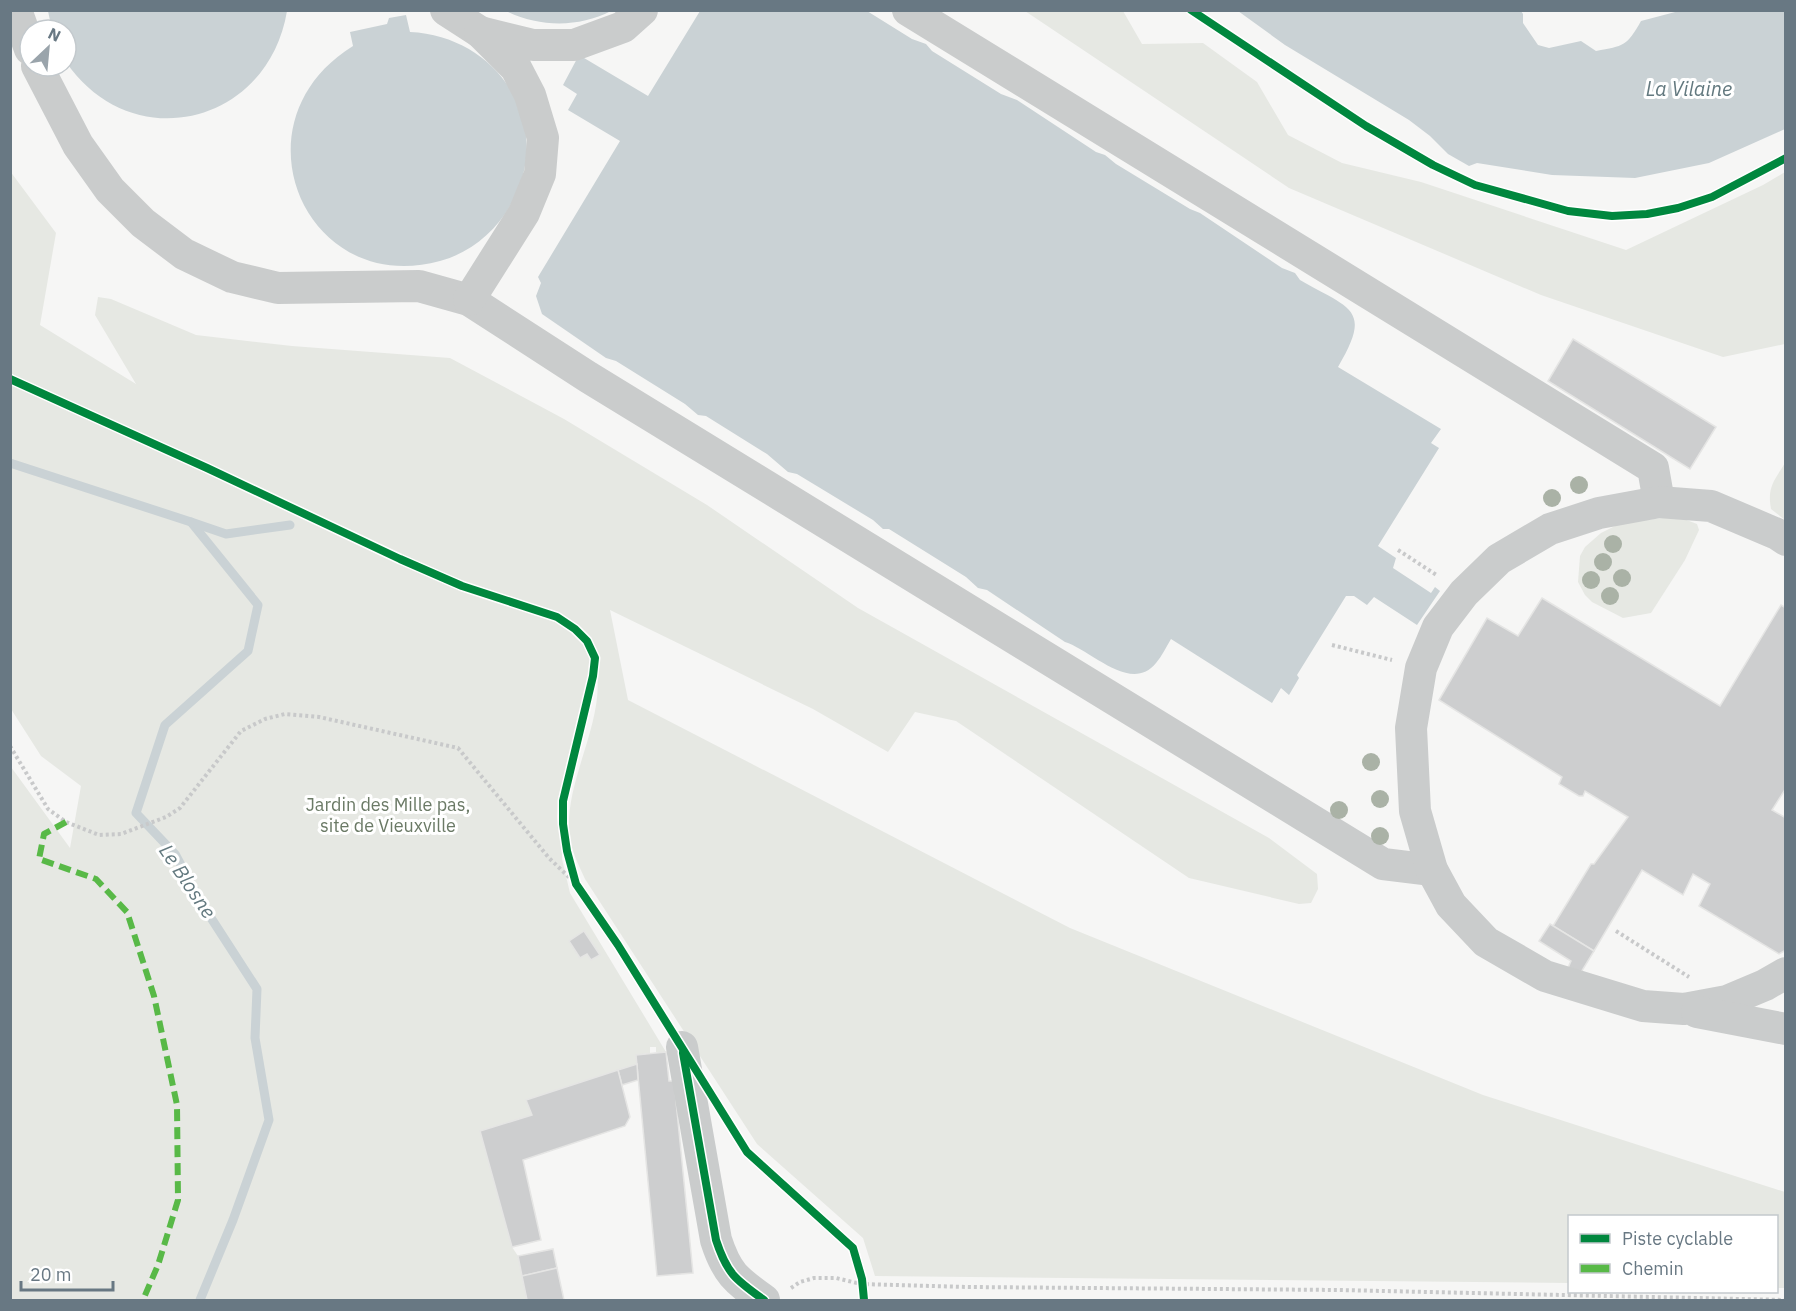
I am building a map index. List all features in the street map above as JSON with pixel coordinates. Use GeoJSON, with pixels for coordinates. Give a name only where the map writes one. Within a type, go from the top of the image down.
{"type":"FeatureCollection","features":[{"type":"Feature","properties":{"kind":"street"},"geometry":{"type":"LineString","coordinates":[[446,10],[480,32],[516,68],[530,95],[543,138],[540,174],[524,213],[469,300]]}},
{"type":"Feature","properties":{"kind":"street"},"geometry":{"type":"LineString","coordinates":[[480,32],[533,45],[574,45],[623,27],[642,10]]}},
{"type":"Feature","properties":{"kind":"street"},"geometry":{"type":"LineString","coordinates":[[908,10],[1653,468],[1659,502]]}},
{"type":"Feature","properties":{"kind":"street"},"geometry":{"type":"LineString","coordinates":[[43,78],[78,146],[110,190],[143,223],[184,254],[232,277],[278,288],[419,286],[469,300],[588,377],[1383,864],[1432,870]]}},
{"type":"Feature","properties":{"kind":"street"},"geometry":{"type":"LineString","coordinates":[[1785,540],[1777,534],[1711,506],[1659,502],[1599,513],[1550,529],[1499,559],[1464,592],[1438,627],[1421,668],[1411,728],[1415,811],[1432,870],[1451,905],[1486,942],[1545,976],[1643,1006],[1684,1009],[1785,1029]]}},
{"type":"Feature","properties":{"kind":"street"},"geometry":{"type":"LineString","coordinates":[[1684,1009],[1727,1001],[1765,985],[1785,973]]}},
{"type":"Feature","properties":{"kind":"street"},"geometry":{"type":"LineString","coordinates":[[682,1047],[722,1260],[736,1280],[775,1296]]}},
{"type":"Feature","properties":{"kind":"path"},"geometry":{"type":"LineString","coordinates":[[1398,550],[1464,592]]}},
{"type":"Feature","properties":{"kind":"path"},"geometry":{"type":"LineString","coordinates":[[1332,645],[1421,668]]}},
{"type":"Feature","properties":{"kind":"path"},"geometry":{"type":"LineString","coordinates":[[10,746],[48,809],[66,822],[99,835],[121,834],[180,808],[241,730],[285,714],[319,717],[458,748],[549,858],[576,884]]}},
{"type":"Feature","properties":{"kind":"path"},"geometry":{"type":"LineString","coordinates":[[775,1296],[800,1282],[814,1278],[836,1278],[861,1282],[1063,1288],[1339,1290],[1785,1300]]}},
{"type":"Feature","properties":{"kind":"green space"},"geometry":{"type":"Polygon","coordinates":[[[1025,11],[1123,11],[1142,44],[1203,43],[1257,82],[1288,135],[1342,163],[1421,182],[1626,250],[1763,185],[1785,172],[1785,344],[1723,357],[1541,295],[1289,188],[1025,11]]]}},
{"type":"Feature","properties":{"kind":"green space","name":"Jardin des Mille pas, site de Vieuxville"},"geometry":{"type":"Polygon","coordinates":[[[10,171],[56,233],[40,325],[136,384],[95,315],[98,297],[111,299],[196,335],[292,346],[450,358],[564,419],[707,505],[858,608],[1269,838],[1317,874],[1318,889],[1311,903],[1299,904],[1189,878],[956,721],[915,712],[888,752],[813,709],[610,610],[628,700],[1070,928],[1483,1095],[1785,1192],[1785,1288],[1778,1288],[1778,1215],[1568,1215],[1568,1283],[875,1276],[863,1238],[757,1144],[580,868],[570,837],[570,810],[596,703],[598,681],[595,660],[559,796],[557,817],[562,859],[570,893],[666,1052],[656,1052],[656,1047],[650,1047],[650,1053],[636,1055],[637,1064],[527,1100],[532,1115],[480,1131],[512,1247],[518,1256],[527,1300],[11,1300],[11,767],[70,848],[81,786],[41,756],[11,709],[10,171]]]}},
{"type":"Feature","properties":{"kind":"green space"},"geometry":{"type":"Polygon","coordinates":[[[1785,463],[1786,520],[1771,509],[1770,501],[1772,484],[1785,463]]]}},
{"type":"Feature","properties":{"kind":"green space"},"geometry":{"type":"Polygon","coordinates":[[[1670,517],[1697,524],[1699,530],[1685,560],[1651,613],[1623,618],[1592,602],[1585,595],[1578,582],[1580,556],[1585,547],[1601,533],[1621,523],[1670,517]]]}},
{"type":"Feature","properties":{"kind":"water"},"geometry":{"type":"Polygon","coordinates":[[[287,10],[275,50],[254,81],[226,103],[194,115],[160,118],[126,111],[94,92],[78,75],[78,18],[49,18],[48,11],[287,10]]]}},
{"type":"Feature","properties":{"kind":"water"},"geometry":{"type":"Polygon","coordinates":[[[506,11],[611,11],[598,17],[572,23],[545,23],[506,11]]]}},
{"type":"Feature","properties":{"kind":"water"},"geometry":{"type":"Polygon","coordinates":[[[700,11],[867,11],[912,39],[926,44],[932,51],[1001,94],[1017,100],[1096,152],[1105,155],[1116,164],[1200,213],[1282,268],[1295,273],[1300,280],[1343,305],[1351,312],[1355,321],[1354,333],[1338,367],[1441,429],[1431,443],[1439,448],[1378,546],[1396,558],[1393,568],[1431,593],[1435,587],[1440,591],[1417,625],[1374,597],[1367,605],[1354,596],[1346,596],[1297,675],[1299,678],[1289,695],[1281,688],[1272,703],[1171,639],[1156,663],[1146,671],[1135,674],[1123,672],[1065,642],[889,529],[883,529],[873,520],[797,474],[788,472],[767,454],[706,416],[698,415],[685,404],[616,361],[606,358],[542,314],[536,296],[541,283],[538,277],[620,141],[568,110],[577,94],[563,85],[579,55],[648,96],[700,11]]]}},
{"type":"Feature","properties":{"kind":"water","name":"La Vilaine"},"geometry":{"type":"Polygon","coordinates":[[[1238,11],[1521,11],[1523,23],[1538,45],[1549,48],[1581,41],[1596,51],[1624,44],[1641,21],[1679,11],[1785,11],[1785,129],[1709,163],[1635,178],[1552,175],[1477,163],[1469,166],[1448,154],[1409,120],[1285,45],[1238,11]]]}},
{"type":"Feature","properties":{"kind":"water"},"geometry":{"type":"Polygon","coordinates":[[[406,15],[410,32],[442,37],[470,50],[493,68],[511,90],[522,117],[527,146],[523,176],[510,206],[489,233],[461,253],[440,261],[392,266],[352,254],[321,229],[300,196],[291,157],[296,117],[316,79],[353,46],[350,32],[387,24],[389,18],[406,15]]]}},
{"type":"Feature","properties":{"kind":"building"},"geometry":{"type":"Polygon","coordinates":[[[1573,339],[1716,427],[1690,469],[1548,381],[1573,339]]]}},
{"type":"Feature","properties":{"kind":"building"},"geometry":{"type":"Polygon","coordinates":[[[1542,598],[1720,706],[1781,605],[1786,608],[1786,788],[1772,810],[1786,818],[1786,950],[1779,954],[1699,906],[1710,884],[1693,874],[1683,895],[1642,870],[1594,951],[1553,926],[1591,864],[1594,864],[1628,817],[1585,791],[1583,796],[1579,796],[1559,784],[1562,777],[1439,700],[1487,618],[1518,636],[1542,598]]]}},
{"type":"Feature","properties":{"kind":"building"},"geometry":{"type":"Polygon","coordinates":[[[1550,924],[1594,951],[1580,974],[1568,968],[1571,961],[1539,941],[1550,924]]]}},
{"type":"Feature","properties":{"kind":"building"},"geometry":{"type":"Polygon","coordinates":[[[584,931],[600,955],[591,960],[587,954],[580,958],[569,941],[584,931]]]}},
{"type":"Feature","properties":{"kind":"building"},"geometry":{"type":"Polygon","coordinates":[[[666,1052],[669,1081],[674,1081],[693,1273],[657,1276],[636,1055],[666,1052]]]}},
{"type":"Feature","properties":{"kind":"building"},"geometry":{"type":"Polygon","coordinates":[[[637,1064],[638,1080],[622,1085],[618,1070],[637,1064]]]}},
{"type":"Feature","properties":{"kind":"building"},"geometry":{"type":"Polygon","coordinates":[[[618,1070],[630,1117],[625,1126],[523,1160],[541,1240],[512,1247],[480,1131],[532,1115],[526,1100],[618,1070]]]}},
{"type":"Feature","properties":{"kind":"building"},"geometry":{"type":"Polygon","coordinates":[[[553,1249],[557,1268],[522,1276],[518,1256],[553,1249]]]}},
{"type":"Feature","properties":{"kind":"building"},"geometry":{"type":"Polygon","coordinates":[[[557,1268],[564,1300],[527,1300],[522,1276],[557,1268]]]}},
{"type":"Feature","properties":{"kind":"waterway","name":"Le Blosne"},"geometry":{"type":"LineString","coordinates":[[10,463],[191,522],[258,605],[248,651],[165,725],[136,813],[175,854],[202,904],[257,989],[255,1038],[269,1120],[233,1220],[200,1300]]}},
{"type":"Feature","properties":{"kind":"waterway"},"geometry":{"type":"LineString","coordinates":[[191,522],[226,534],[290,525]]}},
{"type":"Feature","properties":{"kind":"marked path"},"geometry":{"type":"LineString","coordinates":[[66,822],[44,834],[39,859],[96,879],[127,912],[154,996],[177,1105],[178,1200],[158,1265],[143,1300]]}},
{"type":"Feature","properties":{"kind":"cycle path"},"geometry":{"type":"LineString","coordinates":[[1191,10],[1366,126],[1433,165],[1475,185],[1568,211],[1612,216],[1647,214],[1678,208],[1712,197],[1786,158]]}},
{"type":"Feature","properties":{"kind":"cycle path"},"geometry":{"type":"LineString","coordinates":[[10,379],[462,586],[557,617],[575,629],[587,641],[595,658],[593,676],[563,801],[563,824],[567,851],[576,884],[618,945],[747,1152],[853,1248],[862,1279],[864,1300]]}},
{"type":"Feature","properties":{"kind":"cycle path"},"geometry":{"type":"LineString","coordinates":[[683,1053],[716,1240],[729,1269],[746,1287],[764,1300]]}}]}
